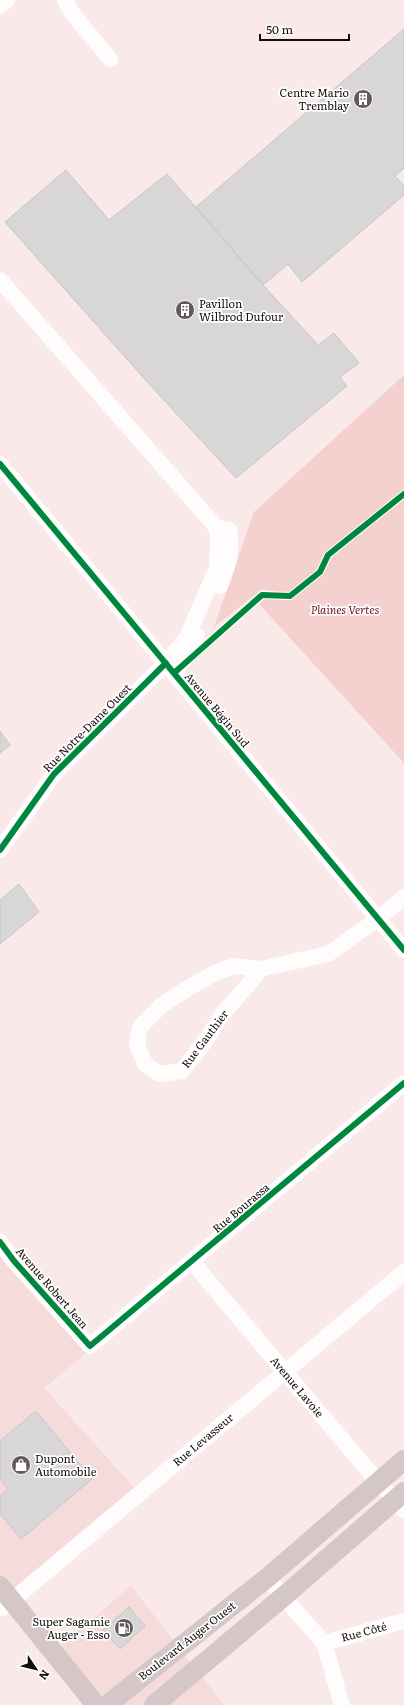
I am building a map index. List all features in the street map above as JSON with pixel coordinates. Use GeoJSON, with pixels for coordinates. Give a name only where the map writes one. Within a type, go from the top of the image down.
{"type":"FeatureCollection","features":[{"type":"Feature","properties":{"kind":"main road","name":"Boulevard Auger Ouest"},"geometry":{"type":"LineString","coordinates":[[107,1705],[267,1578],[404,1460]]}},
{"type":"Feature","properties":{"kind":"main road"},"geometry":{"type":"LineString","coordinates":[[154,1705],[401,1500]]}},
{"type":"Feature","properties":{"kind":"main road"},"geometry":{"type":"LineString","coordinates":[[4,1600],[80,1705]]}},
{"type":"Feature","properties":{"kind":"main road"},"geometry":{"type":"LineString","coordinates":[[4,1600],[96,1705]]}},
{"type":"Feature","properties":{"kind":"street"},"geometry":{"type":"LineString","coordinates":[[0,6],[7,0]]}},
{"type":"Feature","properties":{"kind":"street"},"geometry":{"type":"LineString","coordinates":[[65,0],[72,13],[110,59]]}},
{"type":"Feature","properties":{"kind":"street","name":"Rue Notre-Dame Ouest"},"geometry":{"type":"LineString","coordinates":[[0,280],[217,528],[229,530],[232,542],[230,563],[211,606],[186,656],[170,668],[54,774],[0,850]]}},
{"type":"Feature","properties":{"kind":"street","name":"Avenue Bégin Sud"},"geometry":{"type":"LineString","coordinates":[[0,464],[404,950]]}},
{"type":"Feature","properties":{"kind":"street","name":"Rue Gauthier"},"geometry":{"type":"LineString","coordinates":[[260,969],[254,979],[224,1012],[206,1040],[182,1070],[160,1074],[145,1064],[137,1044],[140,1027],[162,1005],[184,990],[215,973],[234,966],[260,969],[328,954],[378,920],[404,897]]}},
{"type":"Feature","properties":{"kind":"street","name":"Rue Bourassa"},"geometry":{"type":"LineString","coordinates":[[90,1346],[404,1083]]}},
{"type":"Feature","properties":{"kind":"street","name":"Avenue Robert Jean"},"geometry":{"type":"LineString","coordinates":[[0,1242],[14,1261],[90,1346]]}},
{"type":"Feature","properties":{"kind":"street","name":"Avenue Lavoie"},"geometry":{"type":"LineString","coordinates":[[192,1262],[378,1482],[401,1500]]}},
{"type":"Feature","properties":{"kind":"street","name":"Rue Levasseur"},"geometry":{"type":"LineString","coordinates":[[4,1600],[404,1272]]}},
{"type":"Feature","properties":{"kind":"street"},"geometry":{"type":"LineString","coordinates":[[267,1578],[324,1642],[342,1705]]}},
{"type":"Feature","properties":{"kind":"street","name":"Rue Côté"},"geometry":{"type":"LineString","coordinates":[[324,1642],[404,1621]]}},
{"type":"Feature","properties":{"kind":"shaded area"},"geometry":{"type":"Polygon","coordinates":[[[0,1243],[88,1352],[44,1388],[139,1493],[10,1602],[0,1589],[0,1243]]]}},
{"type":"Feature","properties":{"kind":"shaded area"},"geometry":{"type":"Polygon","coordinates":[[[131,1586],[224,1705],[88,1705],[48,1657],[131,1586]]]}},
{"type":"Feature","properties":{"kind":"green space","name":"Plaines Vertes"},"geometry":{"type":"Polygon","coordinates":[[[404,375],[404,763],[259,604],[274,591],[262,589],[214,627],[254,512],[404,375]]]}},
{"type":"Feature","properties":{"kind":"building","name":"Centre Mario Tremblay"},"geometry":{"type":"Polygon","coordinates":[[[404,29],[404,168],[395,176],[404,186],[404,195],[302,282],[288,264],[263,285],[196,207],[404,29]]]}},
{"type":"Feature","properties":{"kind":"building","name":"Pavillon Wilbrod Dufour"},"geometry":{"type":"Polygon","coordinates":[[[66,170],[109,220],[167,174],[263,285],[318,345],[334,333],[359,363],[340,377],[347,386],[236,478],[150,385],[5,222],[66,170]]]}},
{"type":"Feature","properties":{"kind":"building"},"geometry":{"type":"Polygon","coordinates":[[[0,731],[10,745],[0,753],[0,731]]]}},
{"type":"Feature","properties":{"kind":"building"},"geometry":{"type":"Polygon","coordinates":[[[19,884],[39,912],[0,944],[0,900],[19,884]]]}},
{"type":"Feature","properties":{"kind":"building"},"geometry":{"type":"Polygon","coordinates":[[[36,1411],[92,1479],[21,1539],[0,1514],[0,1496],[8,1489],[0,1479],[0,1441],[36,1411]]]}},
{"type":"Feature","properties":{"kind":"building","name":"Super Sagamie Auger - Esso"},"geometry":{"type":"Polygon","coordinates":[[[129,1607],[145,1626],[120,1649],[103,1630],[129,1607]]]}},
{"type":"Feature","properties":{"kind":"cycle path"},"geometry":{"type":"LineString","coordinates":[[0,464],[404,950]]}},
{"type":"Feature","properties":{"kind":"cycle path"},"geometry":{"type":"LineString","coordinates":[[174,673],[262,595],[290,596],[320,572],[328,555],[404,494]]}},
{"type":"Feature","properties":{"kind":"cycle path"},"geometry":{"type":"LineString","coordinates":[[0,850],[54,774],[166,663]]}},
{"type":"Feature","properties":{"kind":"cycle path"},"geometry":{"type":"LineString","coordinates":[[0,1242],[14,1261],[90,1346],[404,1083]]}},
{"type":"Feature","properties":{"kind":"place","name":"Centre Mario Tremblay"},"geometry":{"type":"Point","coordinates":[363,99]}},
{"type":"Feature","properties":{"kind":"place","name":"Pavillon Wilbrod Dufour"},"geometry":{"type":"Point","coordinates":[185,310]}},
{"type":"Feature","properties":{"kind":"place","name":"Dupont Automobile"},"geometry":{"type":"Point","coordinates":[21,1465]}},
{"type":"Feature","properties":{"kind":"place","name":"Super Sagamie Auger - Esso"},"geometry":{"type":"Point","coordinates":[124,1628]}}]}
